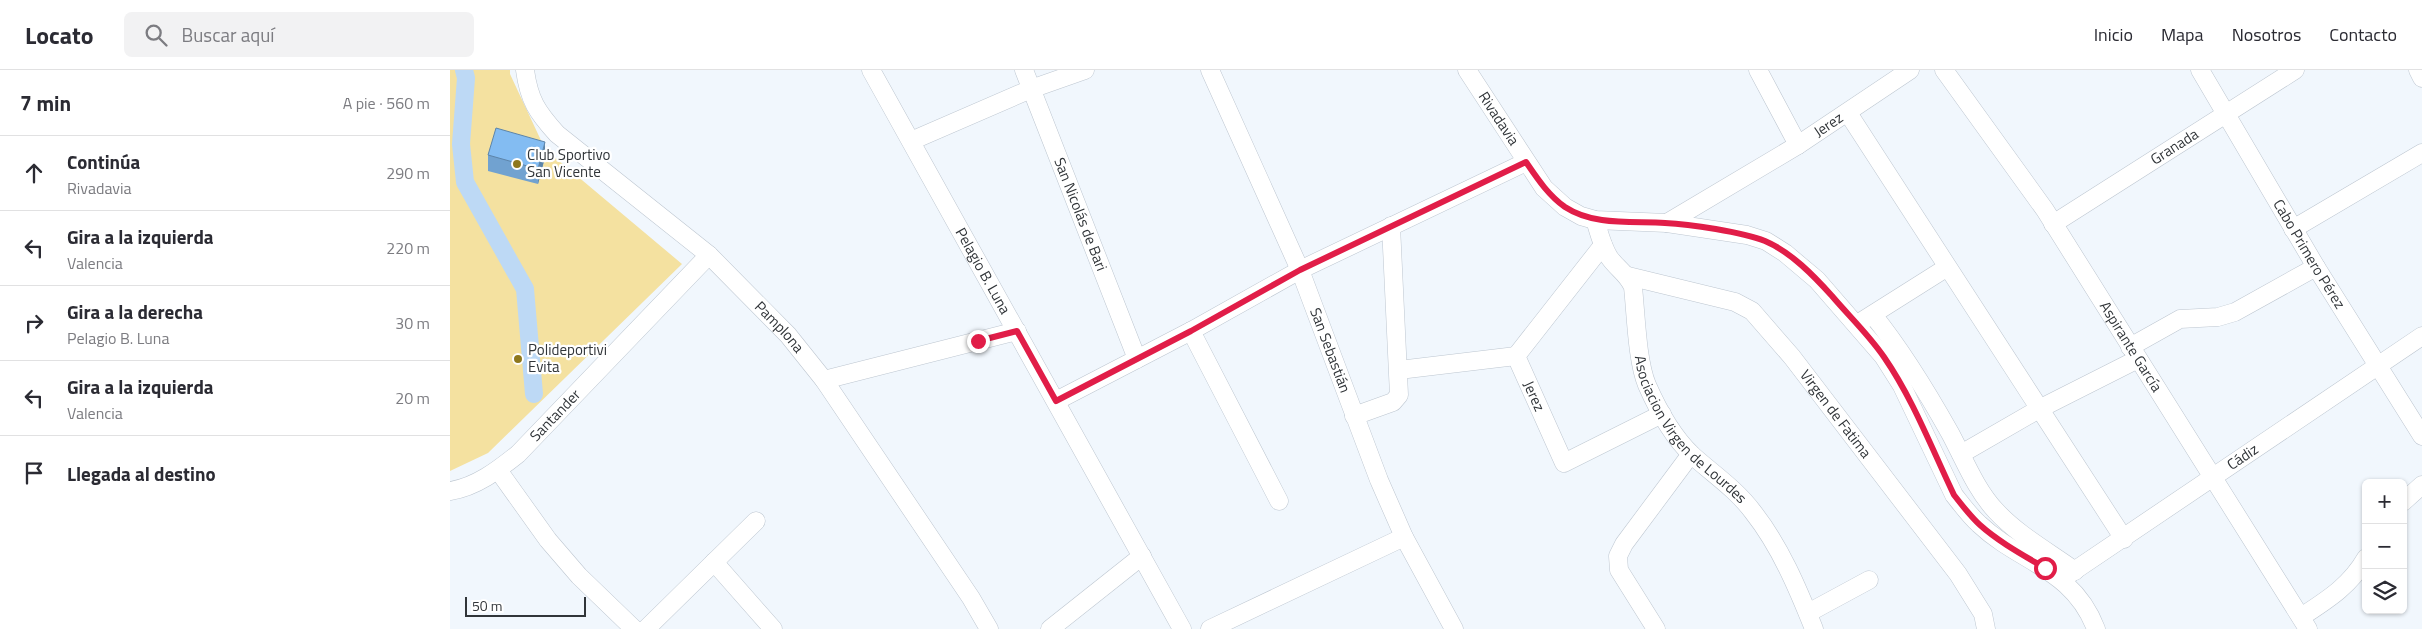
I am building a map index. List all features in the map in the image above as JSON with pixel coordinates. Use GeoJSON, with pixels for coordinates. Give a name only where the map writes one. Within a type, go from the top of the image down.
{"type":"FeatureCollection","features":[{"type":"Feature","properties":{"kind":"street","name":"Pamplona"},"geometry":{"type":"LineString","coordinates":[[526,70],[528,92],[531,99],[538,112],[557,134],[709,255],[788,335],[824,380],[971,598],[989,629]]}},
{"type":"Feature","properties":{"kind":"street","name":"Pelagio B. Luna"},"geometry":{"type":"LineString","coordinates":[[871,70],[1182,629]]}},
{"type":"Feature","properties":{"kind":"street","name":"San Nicolás de Bari"},"geometry":{"type":"LineString","coordinates":[[1024,70],[1137,358]]}},
{"type":"Feature","properties":{"kind":"street"},"geometry":{"type":"LineString","coordinates":[[911,141],[1031,89],[1085,70]]}},
{"type":"Feature","properties":{"kind":"street","name":"San Sebastián"},"geometry":{"type":"LineString","coordinates":[[1210,70],[1300,270],[1354,416],[1404,537],[1454,629]]}},
{"type":"Feature","properties":{"kind":"street"},"geometry":{"type":"LineString","coordinates":[[1758,70],[1798,145]]}},
{"type":"Feature","properties":{"kind":"street","name":"Jerez"},"geometry":{"type":"LineString","coordinates":[[1667,223],[1798,145],[1910,70]]}},
{"type":"Feature","properties":{"kind":"street","name":"Aspirante García"},"geometry":{"type":"LineString","coordinates":[[1944,70],[2053,224],[2304,623]]}},
{"type":"Feature","properties":{"kind":"street","name":"Cabo Primero Pérez"},"geometry":{"type":"LineString","coordinates":[[2200,70],[2227,112],[2316,267],[2422,436]]}},
{"type":"Feature","properties":{"kind":"street","name":"Granada"},"geometry":{"type":"LineString","coordinates":[[2053,224],[2295,70]]}},
{"type":"Feature","properties":{"kind":"street"},"geometry":{"type":"LineString","coordinates":[[2418,70],[2422,78]]}},
{"type":"Feature","properties":{"kind":"street","name":"Rivadavia"},"geometry":{"type":"LineString","coordinates":[[1471,71],[1526,162],[1544,188],[1565,207],[1582,216],[1596,220],[1667,223],[1747,235],[1785,252],[1817,280],[1883,356],[1902,386],[1954,495],[1965,509],[1979,524],[1995,536],[2068,575],[2096,629]]}},
{"type":"Feature","properties":{"kind":"street"},"geometry":{"type":"LineString","coordinates":[[1848,113],[1946,268],[2124,539]]}},
{"type":"Feature","properties":{"kind":"street"},"geometry":{"type":"LineString","coordinates":[[2294,229],[2422,152]]}},
{"type":"Feature","properties":{"kind":"street"},"geometry":{"type":"LineString","coordinates":[[1056,401],[1191,331],[1300,270],[1526,162]]}},
{"type":"Feature","properties":{"kind":"street"},"geometry":{"type":"LineString","coordinates":[[1596,220],[1603,246],[1610,259],[1628,276]]}},
{"type":"Feature","properties":{"kind":"street"},"geometry":{"type":"LineString","coordinates":[[1354,416],[1393,402],[1399,395],[1392,226]]}},
{"type":"Feature","properties":{"kind":"street"},"geometry":{"type":"LineString","coordinates":[[1399,370],[1516,356],[1603,246]]}},
{"type":"Feature","properties":{"kind":"street","name":"Santander"},"geometry":{"type":"LineString","coordinates":[[450,491],[476,483],[498,470],[518,454],[709,255]]}},
{"type":"Feature","properties":{"kind":"street"},"geometry":{"type":"LineString","coordinates":[[1961,454],[2134,353],[2180,319],[2218,317],[2235,312],[2316,267]]}},
{"type":"Feature","properties":{"kind":"street"},"geometry":{"type":"LineString","coordinates":[[1858,325],[1946,268]]}},
{"type":"Feature","properties":{"kind":"street","name":"Asociacion Virgen de Lourdes"},"geometry":{"type":"LineString","coordinates":[[1628,276],[1633,288],[1646,383],[1662,414],[1674,434],[1691,454],[1732,489],[1753,512],[1781,555],[1811,621]]}},
{"type":"Feature","properties":{"kind":"street","name":"Virgen de Fatima"},"geometry":{"type":"LineString","coordinates":[[1628,276],[1735,302],[1752,310],[1792,357],[1958,574],[1983,614],[1986,629]]}},
{"type":"Feature","properties":{"kind":"street"},"geometry":{"type":"LineString","coordinates":[[1873,315],[1888,333],[1936,408],[1982,492],[1995,511],[2068,575]]}},
{"type":"Feature","properties":{"kind":"street"},"geometry":{"type":"LineString","coordinates":[[824,380],[1017,331]]}},
{"type":"Feature","properties":{"kind":"street"},"geometry":{"type":"LineString","coordinates":[[1191,331],[1279,501]]}},
{"type":"Feature","properties":{"kind":"street","name":"Cádiz"},"geometry":{"type":"LineString","coordinates":[[2068,575],[2422,336]]}},
{"type":"Feature","properties":{"kind":"street","name":"Jerez"},"geometry":{"type":"LineString","coordinates":[[1516,356],[1564,464],[1662,414]]}},
{"type":"Feature","properties":{"kind":"street"},"geometry":{"type":"LineString","coordinates":[[1656,629],[1619,570],[1618,556],[1624,544],[1691,454]]}},
{"type":"Feature","properties":{"kind":"street"},"geometry":{"type":"LineString","coordinates":[[498,470],[548,540],[579,576],[634,629]]}},
{"type":"Feature","properties":{"kind":"street"},"geometry":{"type":"LineString","coordinates":[[2407,498],[2422,485]]}},
{"type":"Feature","properties":{"kind":"street"},"geometry":{"type":"LineString","coordinates":[[646,629],[756,521]]}},
{"type":"Feature","properties":{"kind":"street"},"geometry":{"type":"LineString","coordinates":[[1210,629],[1404,537]]}},
{"type":"Feature","properties":{"kind":"street"},"geometry":{"type":"LineString","coordinates":[[1050,629],[1142,556]]}},
{"type":"Feature","properties":{"kind":"street"},"geometry":{"type":"LineString","coordinates":[[714,562],[773,629]]}},
{"type":"Feature","properties":{"kind":"street"},"geometry":{"type":"LineString","coordinates":[[2304,623],[2342,590],[2362,565]]}},
{"type":"Feature","properties":{"kind":"street"},"geometry":{"type":"LineString","coordinates":[[1811,621],[1870,580]]}},
{"type":"Feature","properties":{"kind":"shaded area","name":"Polideportivi Evita"},"geometry":{"type":"Polygon","coordinates":[[[450,70],[510,70],[510,74],[545,149],[682,264],[488,453],[450,471],[450,70]]]}},
{"type":"Feature","properties":{"kind":"building"},"geometry":{"type":"Polygon","coordinates":[[[496,128],[545,142],[538,169],[488,155],[496,128]]]}},
{"type":"Feature","properties":{"kind":"waterway"},"geometry":{"type":"LineString","coordinates":[[464,70],[466,78],[461,144],[465,182],[525,289],[534,394]]}},
{"type":"Feature","properties":{"kind":"place","name":"Club Sportivo San Vicente"},"geometry":{"type":"Point","coordinates":[517,164]}},
{"type":"Feature","properties":{"kind":"place","name":"Polideportivi Evita"},"geometry":{"type":"Point","coordinates":[518,359]}},
{"type":"Feature","properties":{"kind":"route"},"geometry":{"type":"LineString","coordinates":[[978,341],[1017,331],[1056,401],[1191,331],[1300,270],[1526,162],[1544,188],[1565,207],[1582,216],[1596,220],[1667,223],[1747,235],[1785,252],[1817,280],[1883,356],[1902,386],[1954,495],[1965,509],[1979,524],[1995,536],[2045,568]]}}]}
